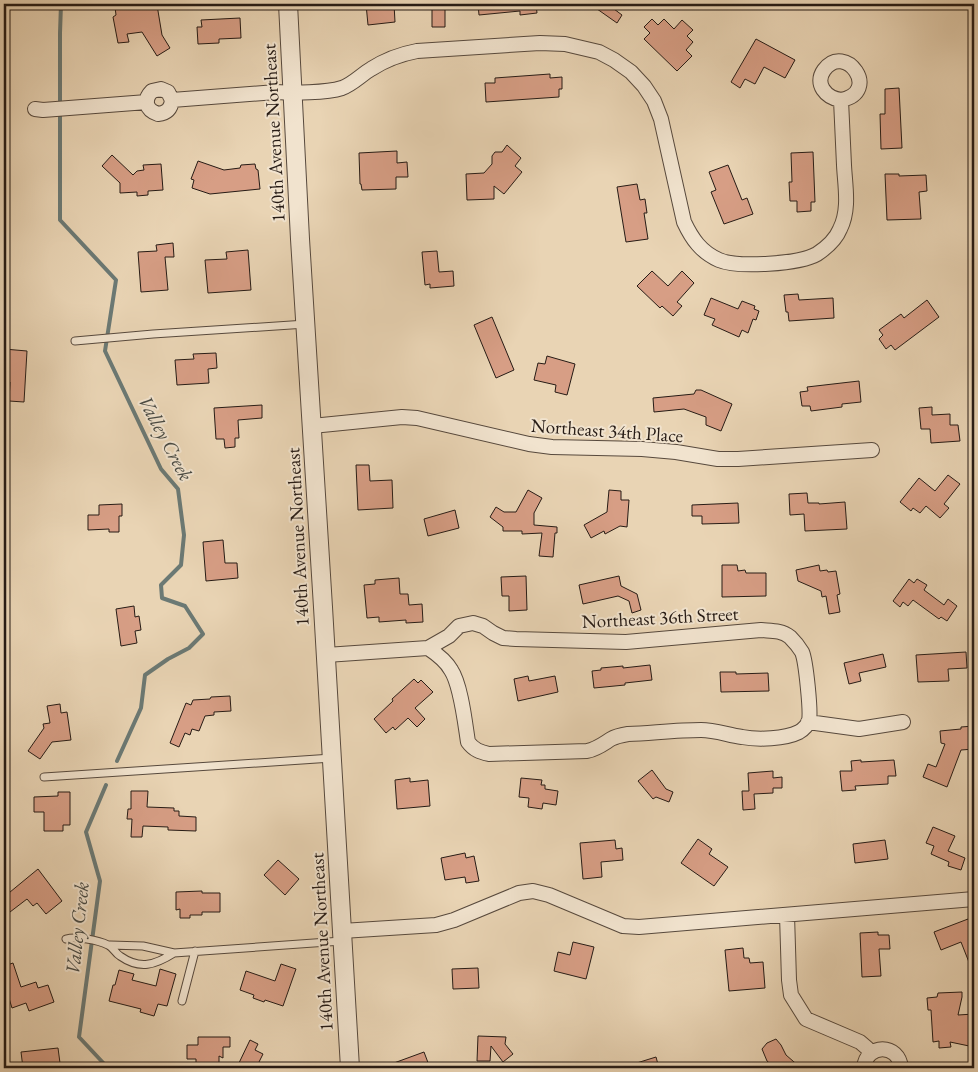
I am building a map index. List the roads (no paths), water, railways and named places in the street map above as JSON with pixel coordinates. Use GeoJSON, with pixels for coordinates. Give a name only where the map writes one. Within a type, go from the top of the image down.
{"type":"FeatureCollection","features":[{"type":"Feature","properties":{"kind":"street","name":"140th Avenue Northeast"},"geometry":{"type":"LineString","coordinates":[[288,4],[350,1068]]}},
{"type":"Feature","properties":{"kind":"street"},"geometry":{"type":"LineString","coordinates":[[35,109],[146,102],[152,91],[160,89],[168,92],[172,100],[331,90],[342,88],[370,69],[388,60],[402,54],[417,51],[540,43],[565,44],[599,52],[630,72],[644,86],[654,102],[661,119],[684,222],[690,235],[697,245],[709,255],[721,261],[754,265],[799,260],[816,254],[833,239],[840,229],[846,208],[841,100]]}},
{"type":"Feature","properties":{"kind":"street","name":"Northeast 34th Place"},"geometry":{"type":"LineString","coordinates":[[312,426],[402,417],[417,418],[529,444],[552,447],[642,449],[676,452],[718,460],[872,450]]}},
{"type":"Feature","properties":{"kind":"street","name":"Northeast 36th Street"},"geometry":{"type":"LineString","coordinates":[[326,655],[428,648],[449,636],[459,626],[474,623],[503,638],[534,640],[626,642],[761,630],[776,631],[784,633],[789,637],[802,652],[810,716],[807,725]]}},
{"type":"Feature","properties":{"kind":"street"},"geometry":{"type":"LineString","coordinates":[[428,648],[437,654],[452,670],[460,696],[468,742],[482,753],[587,751],[598,748],[611,738],[628,734],[702,730],[761,739],[798,732],[807,725],[859,729],[903,722]]}},
{"type":"Feature","properties":{"kind":"street"},"geometry":{"type":"LineString","coordinates":[[342,936],[436,925],[454,920],[519,894],[533,891],[623,926],[639,927],[974,899]]}},
{"type":"Feature","properties":{"kind":"street"},"geometry":{"type":"LineString","coordinates":[[787,915],[791,995],[806,1019],[860,1042],[871,1053]]}},
{"type":"Feature","properties":{"kind":"street"},"geometry":{"type":"LineString","coordinates":[[864,1068],[871,1053],[881,1049],[891,1051],[896,1055],[901,1068]]}},
{"type":"Feature","properties":{"kind":"lane"},"geometry":{"type":"LineString","coordinates":[[75,341],[162,333],[306,324]]}},
{"type":"Feature","properties":{"kind":"lane"},"geometry":{"type":"LineString","coordinates":[[44,776],[332,758]]}},
{"type":"Feature","properties":{"kind":"lane"},"geometry":{"type":"LineString","coordinates":[[66,940],[86,938],[110,945],[143,946],[174,953],[342,936]]}},
{"type":"Feature","properties":{"kind":"lane"},"geometry":{"type":"LineString","coordinates":[[110,945],[118,955],[133,963],[160,962],[174,953]]}},
{"type":"Feature","properties":{"kind":"lane"},"geometry":{"type":"LineString","coordinates":[[182,1000],[195,951]]}},
{"type":"Feature","properties":{"kind":"waterway","name":"Valley Creek"},"geometry":{"type":"LineString","coordinates":[[61,4],[60,220],[116,280],[105,351],[161,469],[178,489],[184,535],[181,565],[161,585],[162,598],[185,606],[203,634],[189,648],[168,659],[145,675],[141,708],[117,761]]}},
{"type":"Feature","properties":{"kind":"waterway","name":"Valley Creek"},"geometry":{"type":"LineString","coordinates":[[106,785],[86,832],[100,881],[79,1037],[108,1068]]}}]}
